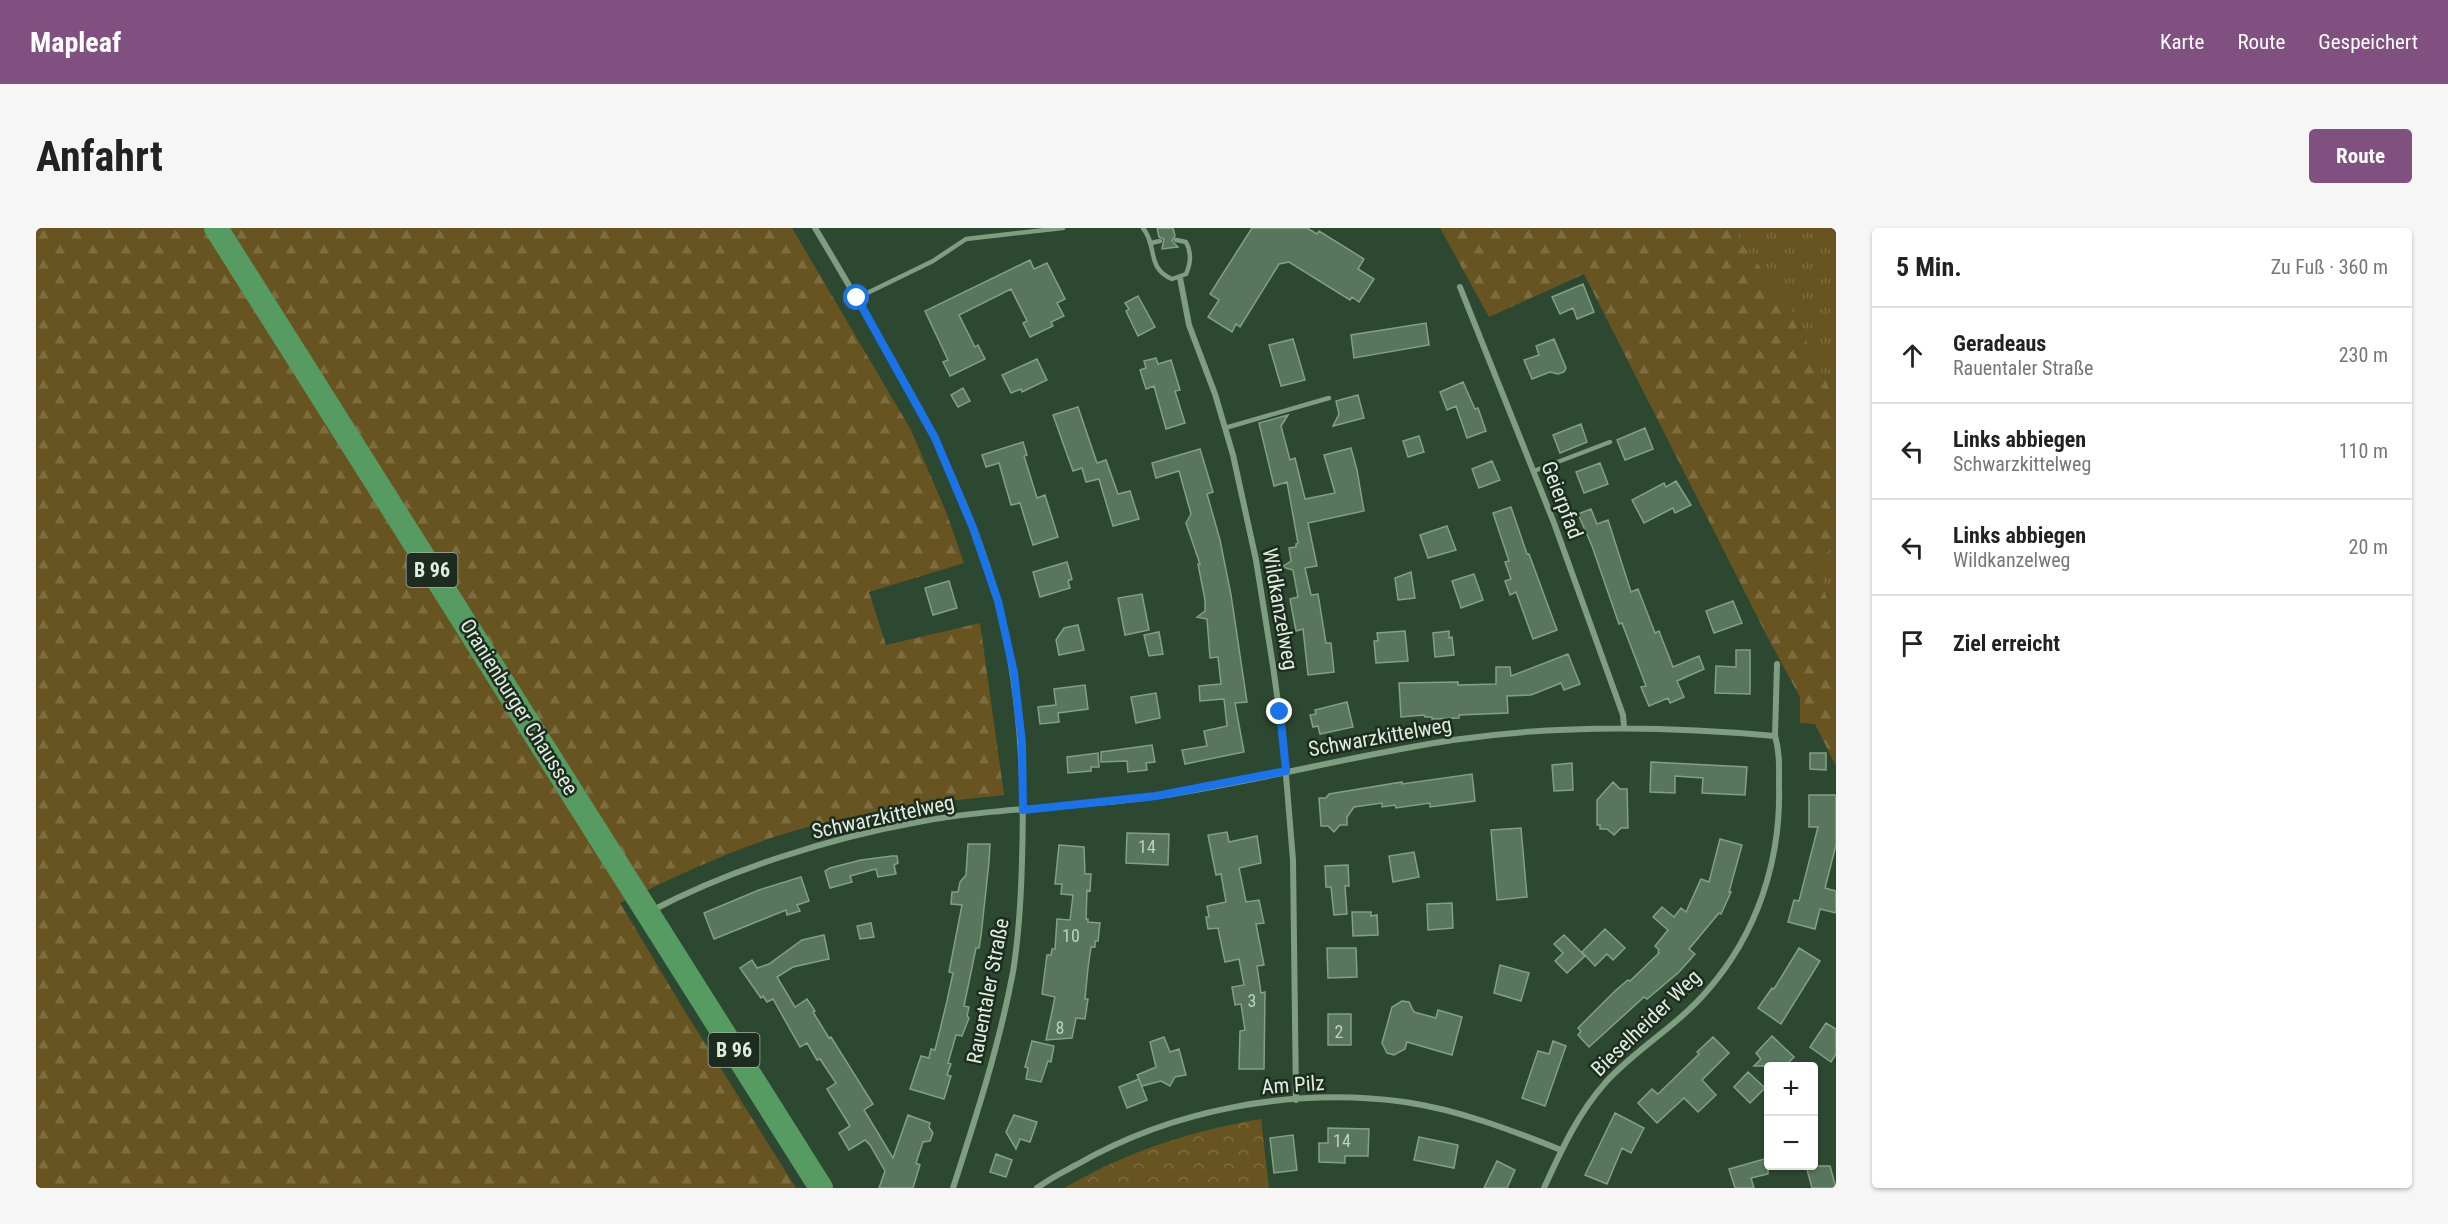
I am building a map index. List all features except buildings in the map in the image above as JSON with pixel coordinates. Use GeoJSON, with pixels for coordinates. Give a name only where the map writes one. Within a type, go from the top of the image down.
{"type":"FeatureCollection","features":[{"type":"Feature","properties":{"kind":"main road","name":"Oranienburger Chaussee"},"geometry":{"type":"LineString","coordinates":[[216,228],[821,1188]]}},
{"type":"Feature","properties":{"kind":"street","name":"Rauentaler Straße"},"geometry":{"type":"LineString","coordinates":[[815,228],[935,438],[973,528],[998,601],[1014,673],[1022,743],[1021,904],[1013,970],[985,1089],[953,1188]]}},
{"type":"Feature","properties":{"kind":"street","name":"Wildkanzelweg"},"geometry":{"type":"LineString","coordinates":[[1180,278],[1189,325],[1225,428],[1236,469],[1260,582],[1273,666],[1286,771],[1293,860],[1296,1100]]}},
{"type":"Feature","properties":{"kind":"street","name":"Geierpfad"},"geometry":{"type":"LineString","coordinates":[[1460,287],[1534,471],[1623,715],[1624,727]]}},
{"type":"Feature","properties":{"kind":"street","name":"Bieselheider Weg"},"geometry":{"type":"LineString","coordinates":[[1544,1188],[1561,1150],[1589,1103],[1606,1082],[1682,1017],[1707,991],[1735,954],[1758,910],[1773,864],[1780,802],[1776,737],[1777,664]]}},
{"type":"Feature","properties":{"kind":"street","name":"Schwarzkittelweg"},"geometry":{"type":"LineString","coordinates":[[648,912],[676,898],[769,862],[845,838],[920,821],[1156,796],[1456,740],[1541,731],[1624,727],[1702,729],[1776,737]]}},
{"type":"Feature","properties":{"kind":"street","name":"Am Pilz"},"geometry":{"type":"LineString","coordinates":[[1037,1188],[1095,1154],[1166,1125],[1234,1107],[1296,1100],[1359,1099],[1407,1102],[1465,1116],[1561,1150]]}},
{"type":"Feature","properties":{"kind":"lane"},"geometry":{"type":"LineString","coordinates":[[857,298],[933,261],[966,238],[1063,228]]}},
{"type":"Feature","properties":{"kind":"lane"},"geometry":{"type":"LineString","coordinates":[[1143,228],[1151,243],[1155,266],[1163,275],[1172,279],[1186,274],[1190,266],[1190,249],[1186,242],[1176,240]]}},
{"type":"Feature","properties":{"kind":"lane"},"geometry":{"type":"LineString","coordinates":[[1151,243],[1160,241]]}},
{"type":"Feature","properties":{"kind":"lane"},"geometry":{"type":"LineString","coordinates":[[1225,428],[1329,398]]}},
{"type":"Feature","properties":{"kind":"lane"},"geometry":{"type":"LineString","coordinates":[[1534,471],[1610,442]]}},
{"type":"Feature","properties":{"kind":"green space"},"geometry":{"type":"Polygon","coordinates":[[[36,228],[792,228],[911,430],[946,512],[964,563],[869,592],[886,645],[980,623],[1004,795],[877,812],[801,829],[731,853],[620,903],[796,1188],[36,1188],[36,228]]]}},
{"type":"Feature","properties":{"kind":"green space"},"geometry":{"type":"Polygon","coordinates":[[[1440,228],[1732,228],[1792,311],[1836,402],[1836,546],[1815,559],[1836,629],[1836,766],[1815,724],[1800,723],[1800,697],[1584,274],[1489,317],[1440,228]]]}},
{"type":"Feature","properties":{"kind":"green space"},"geometry":{"type":"Polygon","coordinates":[[[1732,228],[1832,228],[1836,234],[1836,402],[1792,311],[1732,228]]]}},
{"type":"Feature","properties":{"kind":"green space"},"geometry":{"type":"Polygon","coordinates":[[[1836,546],[1836,629],[1815,559],[1836,546]]]}},
{"type":"Feature","properties":{"kind":"green space"},"geometry":{"type":"Polygon","coordinates":[[[1261,1119],[1269,1188],[1064,1188],[1087,1175],[1159,1144],[1261,1119]]]}},
{"type":"Feature","properties":{"kind":"route"},"geometry":{"type":"LineString","coordinates":[[857,298],[935,438],[973,528],[998,601],[1014,673],[1022,743],[1023,810],[1156,796],[1229,784],[1286,771],[1280,712]]}}]}
